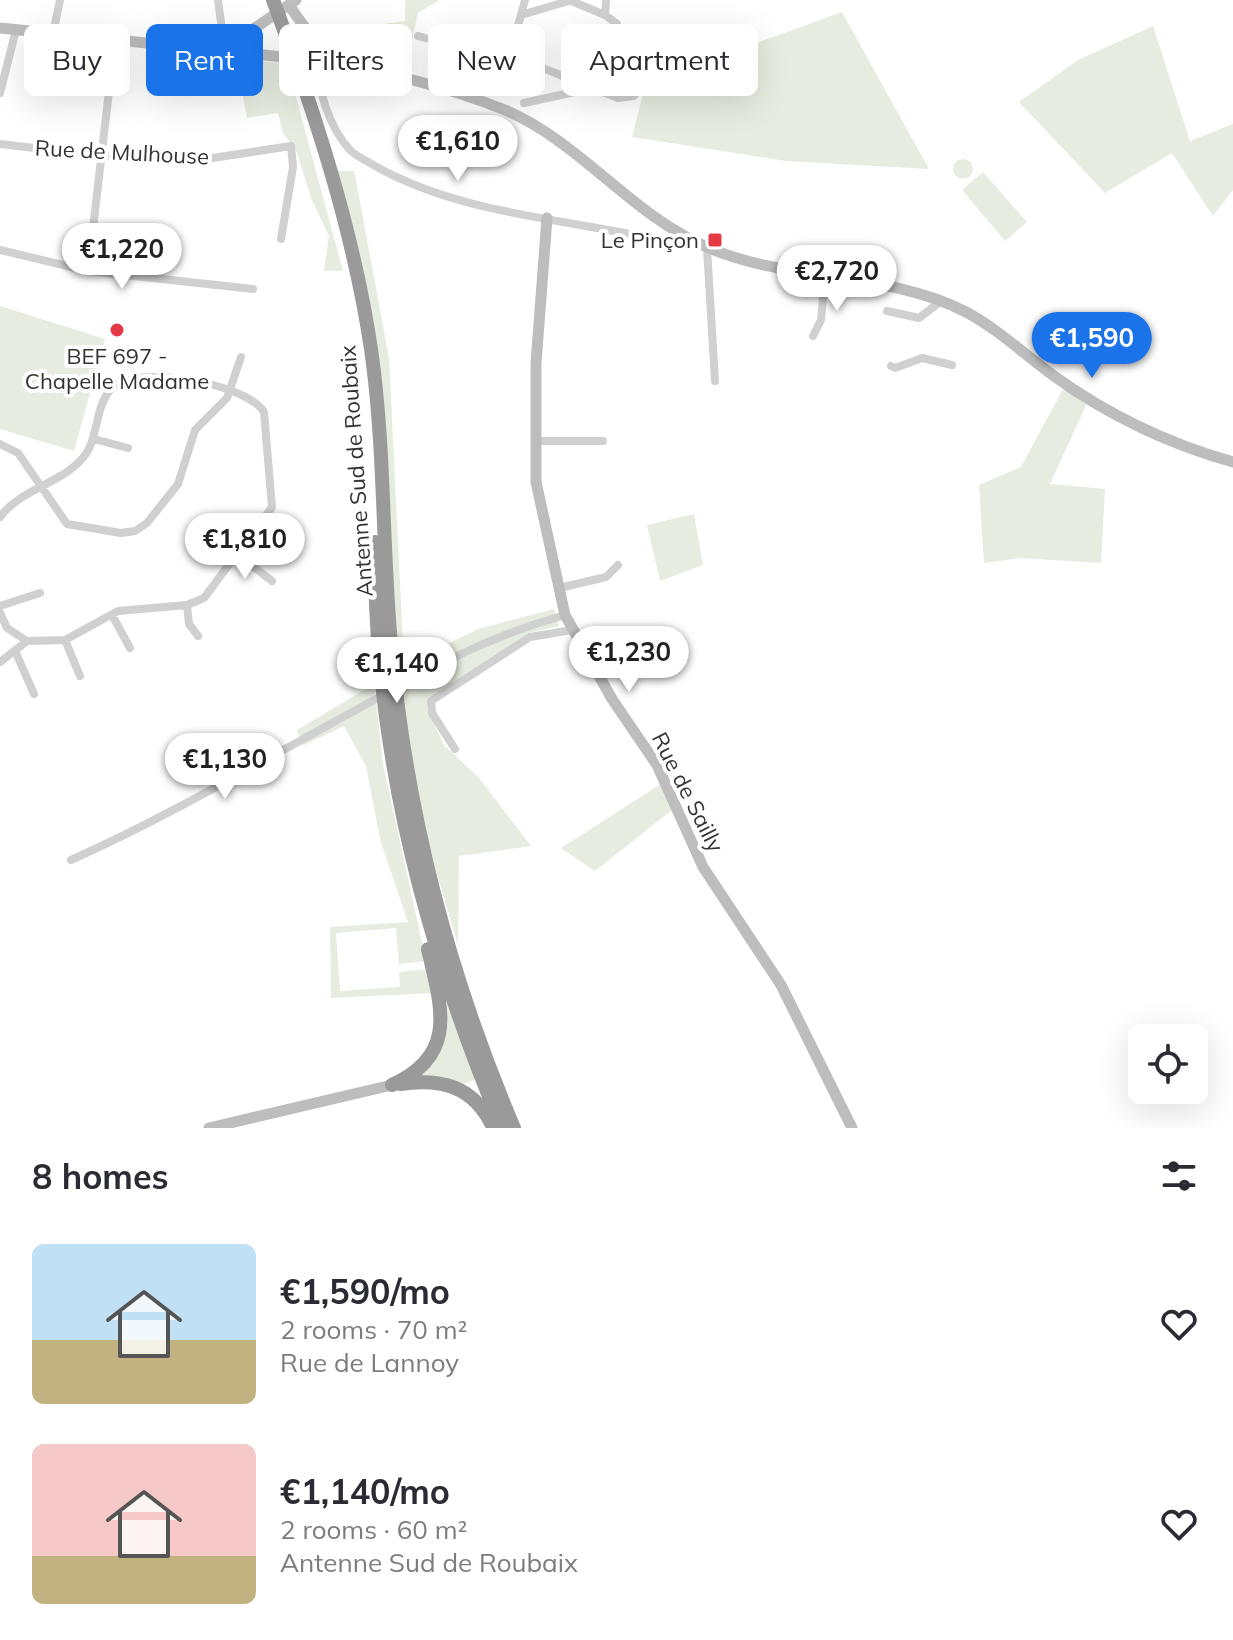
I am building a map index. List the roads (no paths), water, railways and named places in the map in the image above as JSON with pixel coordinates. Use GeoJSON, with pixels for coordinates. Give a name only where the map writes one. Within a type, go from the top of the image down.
{"type":"FeatureCollection","features":[{"type":"Feature","properties":{"kind":"highway","name":"Antenne Sud de Roubaix"},"geometry":{"type":"LineString","coordinates":[[282,3],[305,103],[329,185],[360,324],[371,419],[375,604],[381,674],[398,789],[416,874],[458,1015],[502,1128]]}},
{"type":"Feature","properties":{"kind":"highway","name":"Antenne Sud de Roubaix"},"geometry":{"type":"LineString","coordinates":[[282,3],[333,179],[367,326],[376,397],[391,649],[403,749],[422,848],[454,968],[514,1128]]}},
{"type":"Feature","properties":{"kind":"highway"},"geometry":{"type":"LineString","coordinates":[[392,1085],[425,1063],[437,1042],[442,1024],[416,898],[416,874]]}},
{"type":"Feature","properties":{"kind":"highway"},"geometry":{"type":"LineString","coordinates":[[392,1085],[433,1081],[456,1087],[478,1103],[494,1128]]}},
{"type":"Feature","properties":{"kind":"main road"},"geometry":{"type":"LineString","coordinates":[[263,24],[282,3],[300,24]]}},
{"type":"Feature","properties":{"kind":"main road"},"geometry":{"type":"LineString","coordinates":[[0,28],[24,31]]}},
{"type":"Feature","properties":{"kind":"main road"},"geometry":{"type":"LineString","coordinates":[[263,51],[271,55]]}},
{"type":"Feature","properties":{"kind":"main road"},"geometry":{"type":"LineString","coordinates":[[263,54],[279,55]]}},
{"type":"Feature","properties":{"kind":"main road"},"geometry":{"type":"LineString","coordinates":[[465,96],[543,130],[678,232],[707,248],[766,267],[892,287],[940,302],[978,319],[1064,383],[1110,411],[1169,440],[1233,462]]}},
{"type":"Feature","properties":{"kind":"main road","name":"Rue de Sailly"},"geometry":{"type":"LineString","coordinates":[[547,218],[536,348],[537,491],[565,615],[619,710],[657,765],[703,867],[781,985],[852,1128]]}},
{"type":"Feature","properties":{"kind":"main road"},"geometry":{"type":"LineString","coordinates":[[209,1128],[392,1085]]}},
{"type":"Feature","properties":{"kind":"street"},"geometry":{"type":"LineString","coordinates":[[55,24],[60,0]]}},
{"type":"Feature","properties":{"kind":"street"},"geometry":{"type":"LineString","coordinates":[[218,0],[220,24]]}},
{"type":"Feature","properties":{"kind":"street"},"geometry":{"type":"LineString","coordinates":[[518,24],[525,0]]}},
{"type":"Feature","properties":{"kind":"street"},"geometry":{"type":"LineString","coordinates":[[521,15],[569,0],[605,15],[617,24]]}},
{"type":"Feature","properties":{"kind":"street"},"geometry":{"type":"LineString","coordinates":[[605,15],[606,0]]}},
{"type":"Feature","properties":{"kind":"street"},"geometry":{"type":"LineString","coordinates":[[0,93],[16,30]]}},
{"type":"Feature","properties":{"kind":"street"},"geometry":{"type":"LineString","coordinates":[[418,36],[428,39]]}},
{"type":"Feature","properties":{"kind":"street"},"geometry":{"type":"LineString","coordinates":[[524,103],[561,95]]}},
{"type":"Feature","properties":{"kind":"street"},"geometry":{"type":"LineString","coordinates":[[88,271],[109,96]]}},
{"type":"Feature","properties":{"kind":"street"},"geometry":{"type":"LineString","coordinates":[[324,96],[337,132],[358,156],[399,178],[454,199],[664,241],[673,239],[678,232]]}},
{"type":"Feature","properties":{"kind":"street","name":"Rue de Mulhouse"},"geometry":{"type":"LineString","coordinates":[[0,144],[102,156],[206,159],[291,146],[293,167],[281,239]]}},
{"type":"Feature","properties":{"kind":"street"},"geometry":{"type":"LineString","coordinates":[[707,248],[715,381]]}},
{"type":"Feature","properties":{"kind":"street"},"geometry":{"type":"LineString","coordinates":[[0,250],[88,271],[253,289]]}},
{"type":"Feature","properties":{"kind":"street"},"geometry":{"type":"LineString","coordinates":[[813,336],[821,320],[825,276]]}},
{"type":"Feature","properties":{"kind":"street"},"geometry":{"type":"LineString","coordinates":[[887,311],[919,318],[940,302]]}},
{"type":"Feature","properties":{"kind":"street"},"geometry":{"type":"LineString","coordinates":[[0,444],[18,453],[67,524],[121,533],[142,528],[178,484],[195,430],[222,405],[231,389],[241,357]]}},
{"type":"Feature","properties":{"kind":"street"},"geometry":{"type":"LineString","coordinates":[[891,366],[895,368],[922,358],[952,365]]}},
{"type":"Feature","properties":{"kind":"street"},"geometry":{"type":"LineString","coordinates":[[0,517],[40,487],[77,465],[94,439],[108,393],[124,379],[165,379],[231,389],[257,402],[264,412],[273,502],[271,512],[204,598],[187,605],[129,609],[65,640],[27,641],[7,628],[0,613]]}},
{"type":"Feature","properties":{"kind":"street"},"geometry":{"type":"LineString","coordinates":[[94,439],[128,448]]}},
{"type":"Feature","properties":{"kind":"street"},"geometry":{"type":"LineString","coordinates":[[535,441],[603,441]]}},
{"type":"Feature","properties":{"kind":"street"},"geometry":{"type":"LineString","coordinates":[[238,555],[272,581]]}},
{"type":"Feature","properties":{"kind":"street"},"geometry":{"type":"LineString","coordinates":[[559,588],[606,577],[618,565]]}},
{"type":"Feature","properties":{"kind":"street"},"geometry":{"type":"LineString","coordinates":[[0,606],[40,593]]}},
{"type":"Feature","properties":{"kind":"street"},"geometry":{"type":"LineString","coordinates":[[187,605],[189,624],[198,636]]}},
{"type":"Feature","properties":{"kind":"street"},"geometry":{"type":"LineString","coordinates":[[112,615],[130,648]]}},
{"type":"Feature","properties":{"kind":"street"},"geometry":{"type":"LineString","coordinates":[[71,860],[255,767],[480,643],[565,615]]}},
{"type":"Feature","properties":{"kind":"street"},"geometry":{"type":"LineString","coordinates":[[455,749],[432,713],[431,701],[530,637],[572,630]]}},
{"type":"Feature","properties":{"kind":"street"},"geometry":{"type":"LineString","coordinates":[[65,640],[80,676]]}},
{"type":"Feature","properties":{"kind":"street"},"geometry":{"type":"LineString","coordinates":[[0,662],[16,653],[27,641]]}},
{"type":"Feature","properties":{"kind":"street"},"geometry":{"type":"LineString","coordinates":[[16,653],[34,694]]}},
{"type":"Feature","properties":{"kind":"place","name":"Le Pinçon"},"geometry":{"type":"Point","coordinates":[715,240]}},
{"type":"Feature","properties":{"kind":"place","name":"BEF 697 - Chapelle Madame"},"geometry":{"type":"Point","coordinates":[117,330]}}]}
